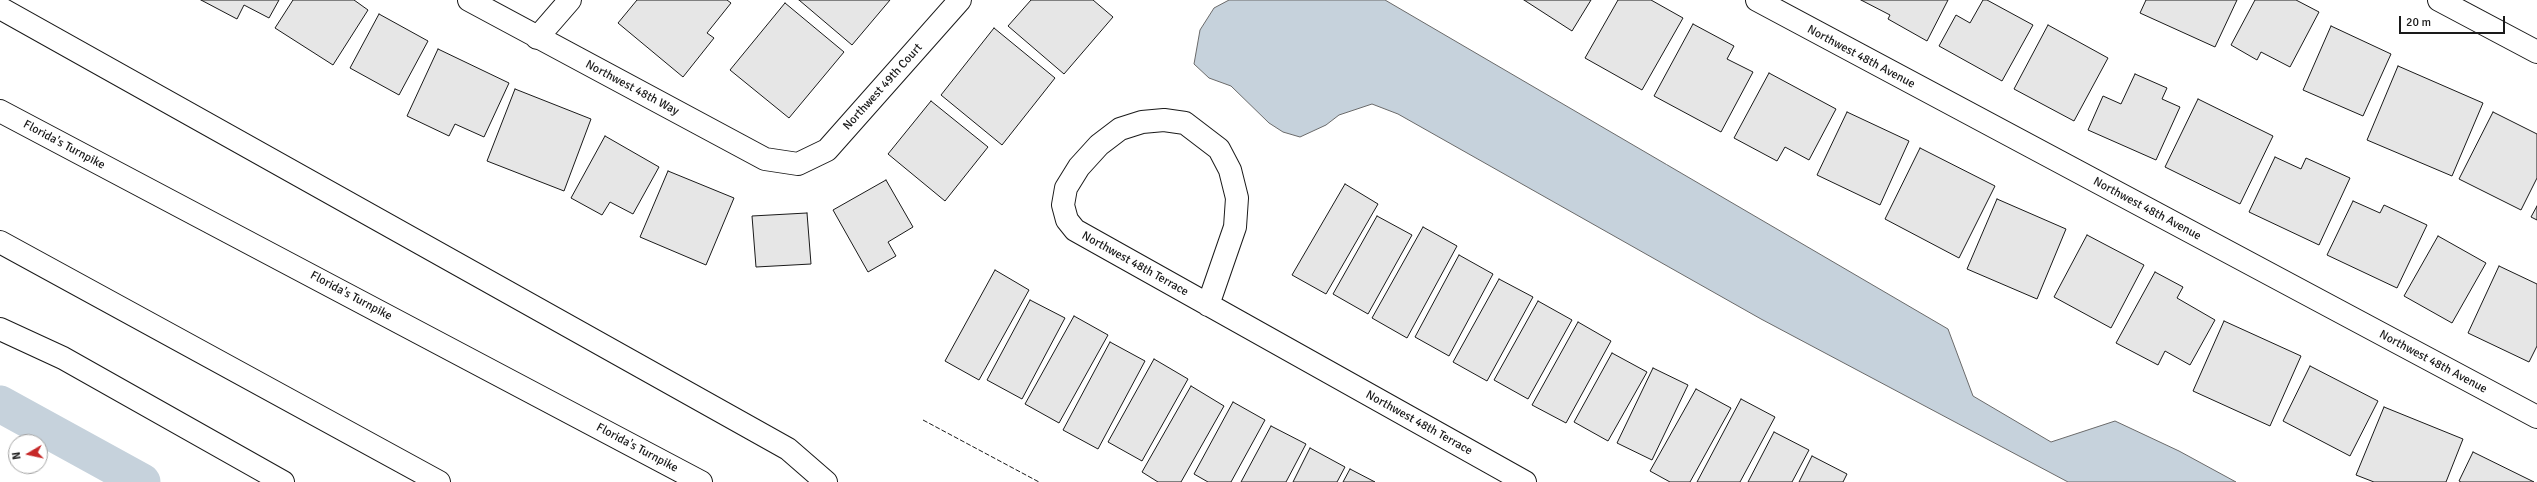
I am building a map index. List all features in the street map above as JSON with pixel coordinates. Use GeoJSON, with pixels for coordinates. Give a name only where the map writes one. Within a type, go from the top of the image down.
{"type":"FeatureCollection","features":[{"type":"Feature","properties":{"kind":"main road","name":"Northwest 48th Way"},"geometry":{"type":"LineString","coordinates":[[469,0],[537,38],[765,159],[798,164]]}},
{"type":"Feature","properties":{"kind":"main road"},"geometry":{"type":"LineString","coordinates":[[537,38],[570,0]]}},
{"type":"Feature","properties":{"kind":"main road","name":"Northwest 49th Court"},"geometry":{"type":"LineString","coordinates":[[798,164],[827,150],[960,0]]}},
{"type":"Feature","properties":{"kind":"main road","name":"Northwest 48th Avenue"},"geometry":{"type":"LineString","coordinates":[[1757,0],[2537,417]]}},
{"type":"Feature","properties":{"kind":"main road"},"geometry":{"type":"LineString","coordinates":[[2439,0],[2537,52]]}},
{"type":"Feature","properties":{"kind":"main road"},"geometry":{"type":"LineString","coordinates":[[0,8],[788,449],[826,482]]}},
{"type":"Feature","properties":{"kind":"main road","name":"Florida's Turnpike"},"geometry":{"type":"LineString","coordinates":[[0,111],[701,482]]}},
{"type":"Feature","properties":{"kind":"main road","name":"Northwest 48th Terrace"},"geometry":{"type":"LineString","coordinates":[[1208,305],[1235,227],[1237,198],[1230,170],[1219,149],[1185,123],[1164,120],[1142,122],[1120,129],[1099,146],[1080,167],[1066,188],[1063,205],[1067,220],[1075,230],[1087,238],[1525,482]]}},
{"type":"Feature","properties":{"kind":"main road"},"geometry":{"type":"LineString","coordinates":[[0,242],[439,482]]}},
{"type":"Feature","properties":{"kind":"main road"},"geometry":{"type":"LineString","coordinates":[[0,329],[62,358],[283,482]]}},
{"type":"Feature","properties":{"kind":"shaded area"},"geometry":{"type":"Polygon","coordinates":[[[1229,0],[1385,0],[1948,329],[1973,396],[2051,442],[2115,421],[2179,451],[2236,482],[2068,482],[1761,319],[1398,114],[1372,104],[1339,115],[1326,125],[1300,137],[1283,132],[1269,123],[1231,86],[1209,78],[1194,64],[1200,30],[1214,8],[1229,0]]]}},
{"type":"Feature","properties":{"kind":"building"},"geometry":{"type":"Polygon","coordinates":[[[201,0],[279,0],[269,18],[244,5],[237,19],[201,0]]]}},
{"type":"Feature","properties":{"kind":"building"},"geometry":{"type":"Polygon","coordinates":[[[293,0],[354,0],[368,10],[333,65],[275,28],[293,0]]]}},
{"type":"Feature","properties":{"kind":"building"},"geometry":{"type":"Polygon","coordinates":[[[637,0],[727,0],[731,3],[707,33],[714,38],[683,77],[618,23],[637,0]]]}},
{"type":"Feature","properties":{"kind":"building"},"geometry":{"type":"Polygon","coordinates":[[[799,0],[890,0],[852,45],[799,0]]]}},
{"type":"Feature","properties":{"kind":"building"},"geometry":{"type":"Polygon","coordinates":[[[1031,0],[1093,0],[1113,17],[1064,74],[1008,26],[1031,0]]]}},
{"type":"Feature","properties":{"kind":"building"},"geometry":{"type":"Polygon","coordinates":[[[1524,0],[1591,0],[1572,31],[1524,0]]]}},
{"type":"Feature","properties":{"kind":"building"},"geometry":{"type":"Polygon","coordinates":[[[1618,0],[1651,0],[1683,18],[1642,90],[1585,58],[1618,0]]]}},
{"type":"Feature","properties":{"kind":"building"},"geometry":{"type":"Polygon","coordinates":[[[1861,0],[1948,0],[1927,41],[1888,19],[1890,15],[1861,0]]]}},
{"type":"Feature","properties":{"kind":"building"},"geometry":{"type":"Polygon","coordinates":[[[1983,0],[1987,0],[2033,25],[2002,81],[1939,46],[1956,15],[1970,23],[1983,0]]]}},
{"type":"Feature","properties":{"kind":"building"},"geometry":{"type":"Polygon","coordinates":[[[2146,0],[2237,0],[2215,47],[2140,13],[2146,0]]]}},
{"type":"Feature","properties":{"kind":"building"},"geometry":{"type":"Polygon","coordinates":[[[2255,0],[2296,0],[2319,12],[2290,67],[2261,52],[2257,60],[2231,45],[2255,0]]]}},
{"type":"Feature","properties":{"kind":"building"},"geometry":{"type":"Polygon","coordinates":[[[785,3],[844,52],[789,118],[730,70],[785,3]]]}},
{"type":"Feature","properties":{"kind":"building"},"geometry":{"type":"Polygon","coordinates":[[[379,14],[428,41],[399,95],[350,68],[379,14]]]}},
{"type":"Feature","properties":{"kind":"building"},"geometry":{"type":"Polygon","coordinates":[[[1693,24],[1734,46],[1727,59],[1753,72],[1721,132],[1654,96],[1693,24]]]}},
{"type":"Feature","properties":{"kind":"building"},"geometry":{"type":"Polygon","coordinates":[[[2048,25],[2108,58],[2074,121],[2014,89],[2048,25]]]}},
{"type":"Feature","properties":{"kind":"building"},"geometry":{"type":"Polygon","coordinates":[[[2331,26],[2391,54],[2363,116],[2303,90],[2331,26]]]}},
{"type":"Feature","properties":{"kind":"building"},"geometry":{"type":"Polygon","coordinates":[[[994,28],[1055,78],[1002,145],[941,95],[994,28]]]}},
{"type":"Feature","properties":{"kind":"building"},"geometry":{"type":"Polygon","coordinates":[[[438,49],[509,83],[484,137],[455,124],[449,136],[407,116],[438,49]]]}},
{"type":"Feature","properties":{"kind":"building"},"geometry":{"type":"Polygon","coordinates":[[[2398,66],[2483,103],[2452,176],[2367,140],[2398,66]]]}},
{"type":"Feature","properties":{"kind":"building"},"geometry":{"type":"Polygon","coordinates":[[[1769,73],[1836,109],[1809,160],[1785,147],[1777,161],[1734,138],[1769,73]]]}},
{"type":"Feature","properties":{"kind":"building"},"geometry":{"type":"Polygon","coordinates":[[[2135,74],[2167,88],[2162,99],[2180,107],[2156,160],[2088,130],[2103,96],[2121,104],[2135,74]]]}},
{"type":"Feature","properties":{"kind":"building"},"geometry":{"type":"Polygon","coordinates":[[[515,89],[591,119],[564,191],[487,161],[515,89]]]}},
{"type":"Feature","properties":{"kind":"building"},"geometry":{"type":"Polygon","coordinates":[[[2198,99],[2273,136],[2240,204],[2165,167],[2198,99]]]}},
{"type":"Feature","properties":{"kind":"building"},"geometry":{"type":"Polygon","coordinates":[[[931,101],[988,147],[945,201],[888,154],[931,101]]]}},
{"type":"Feature","properties":{"kind":"building"},"geometry":{"type":"Polygon","coordinates":[[[1847,112],[1909,141],[1880,205],[1817,175],[1847,112]]]}},
{"type":"Feature","properties":{"kind":"building"},"geometry":{"type":"Polygon","coordinates":[[[2493,112],[2537,134],[2537,178],[2521,210],[2459,179],[2493,112]]]}},
{"type":"Feature","properties":{"kind":"building"},"geometry":{"type":"Polygon","coordinates":[[[605,136],[659,167],[633,214],[610,202],[602,215],[571,198],[605,136]]]}},
{"type":"Feature","properties":{"kind":"building"},"geometry":{"type":"Polygon","coordinates":[[[1920,148],[1995,186],[1959,258],[1885,219],[1920,148]]]}},
{"type":"Feature","properties":{"kind":"building"},"geometry":{"type":"Polygon","coordinates":[[[2275,157],[2301,169],[2306,158],[2350,178],[2319,245],[2249,212],[2275,157]]]}},
{"type":"Feature","properties":{"kind":"building"},"geometry":{"type":"Polygon","coordinates":[[[668,171],[734,198],[706,265],[640,237],[668,171]]]}},
{"type":"Feature","properties":{"kind":"building"},"geometry":{"type":"Polygon","coordinates":[[[886,180],[913,227],[888,242],[896,256],[868,272],[833,210],[886,180]]]}},
{"type":"Feature","properties":{"kind":"building"},"geometry":{"type":"Polygon","coordinates":[[[1345,184],[1378,204],[1326,294],[1292,275],[1345,184]]]}},
{"type":"Feature","properties":{"kind":"building"},"geometry":{"type":"Polygon","coordinates":[[[1997,199],[2066,229],[2037,299],[1967,269],[1997,199]]]}},
{"type":"Feature","properties":{"kind":"building"},"geometry":{"type":"Polygon","coordinates":[[[2353,201],[2380,213],[2384,205],[2427,225],[2397,288],[2327,255],[2353,201]]]}},
{"type":"Feature","properties":{"kind":"building"},"geometry":{"type":"Polygon","coordinates":[[[2537,206],[2537,220],[2531,217],[2537,206]]]}},
{"type":"Feature","properties":{"kind":"building"},"geometry":{"type":"Polygon","coordinates":[[[807,213],[811,264],[756,267],[752,216],[807,213]]]}},
{"type":"Feature","properties":{"kind":"building"},"geometry":{"type":"Polygon","coordinates":[[[1377,216],[1412,235],[1368,314],[1333,294],[1377,216]]]}},
{"type":"Feature","properties":{"kind":"building"},"geometry":{"type":"Polygon","coordinates":[[[1423,227],[1457,246],[1407,338],[1372,318],[1423,227]]]}},
{"type":"Feature","properties":{"kind":"building"},"geometry":{"type":"Polygon","coordinates":[[[2087,235],[2144,265],[2111,328],[2054,297],[2087,235]]]}},
{"type":"Feature","properties":{"kind":"building"},"geometry":{"type":"Polygon","coordinates":[[[2438,236],[2486,263],[2452,323],[2404,296],[2438,236]]]}},
{"type":"Feature","properties":{"kind":"building"},"geometry":{"type":"Polygon","coordinates":[[[1459,255],[1493,274],[1449,356],[1415,337],[1459,255]]]}},
{"type":"Feature","properties":{"kind":"building"},"geometry":{"type":"Polygon","coordinates":[[[2499,266],[2537,284],[2537,346],[2529,362],[2468,333],[2499,266]]]}},
{"type":"Feature","properties":{"kind":"building"},"geometry":{"type":"Polygon","coordinates":[[[995,270],[1029,290],[979,380],[945,361],[995,270]]]}},
{"type":"Feature","properties":{"kind":"building"},"geometry":{"type":"Polygon","coordinates":[[[2155,272],[2183,287],[2177,298],[2215,320],[2190,365],[2165,351],[2158,365],[2116,343],[2155,272]]]}},
{"type":"Feature","properties":{"kind":"building"},"geometry":{"type":"Polygon","coordinates":[[[1499,279],[1533,297],[1487,381],[1453,362],[1499,279]]]}},
{"type":"Feature","properties":{"kind":"building"},"geometry":{"type":"Polygon","coordinates":[[[1030,300],[1065,318],[1022,399],[987,380],[1030,300]]]}},
{"type":"Feature","properties":{"kind":"building"},"geometry":{"type":"Polygon","coordinates":[[[1538,301],[1572,320],[1528,399],[1494,380],[1538,301]]]}},
{"type":"Feature","properties":{"kind":"building"},"geometry":{"type":"Polygon","coordinates":[[[1074,316],[1108,335],[1059,423],[1025,404],[1074,316]]]}},
{"type":"Feature","properties":{"kind":"building"},"geometry":{"type":"Polygon","coordinates":[[[2224,321],[2301,356],[2270,426],[2193,391],[2224,321]]]}},
{"type":"Feature","properties":{"kind":"building"},"geometry":{"type":"Polygon","coordinates":[[[1578,322],[1611,341],[1566,423],[1532,405],[1578,322]]]}},
{"type":"Feature","properties":{"kind":"building"},"geometry":{"type":"Polygon","coordinates":[[[1110,342],[1145,361],[1098,449],[1063,430],[1110,342]]]}},
{"type":"Feature","properties":{"kind":"building"},"geometry":{"type":"Polygon","coordinates":[[[1612,353],[1647,372],[1608,441],[1574,422],[1612,353]]]}},
{"type":"Feature","properties":{"kind":"building"},"geometry":{"type":"Polygon","coordinates":[[[1154,359],[1188,379],[1142,461],[1108,442],[1154,359]]]}},
{"type":"Feature","properties":{"kind":"building"},"geometry":{"type":"Polygon","coordinates":[[[2310,366],[2378,401],[2350,456],[2283,421],[2310,366]]]}},
{"type":"Feature","properties":{"kind":"building"},"geometry":{"type":"Polygon","coordinates":[[[1653,368],[1688,385],[1652,460],[1617,443],[1653,368]]]}},
{"type":"Feature","properties":{"kind":"building"},"geometry":{"type":"Polygon","coordinates":[[[1191,386],[1224,406],[1181,482],[1158,482],[1142,472],[1191,386]]]}},
{"type":"Feature","properties":{"kind":"building"},"geometry":{"type":"Polygon","coordinates":[[[1696,389],[1731,408],[1690,482],[1670,482],[1650,471],[1696,389]]]}},
{"type":"Feature","properties":{"kind":"building"},"geometry":{"type":"Polygon","coordinates":[[[1741,399],[1775,417],[1740,482],[1697,482],[1741,399]]]}},
{"type":"Feature","properties":{"kind":"building"},"geometry":{"type":"Polygon","coordinates":[[[1233,402],[1265,420],[1231,482],[1208,482],[1194,474],[1233,402]]]}},
{"type":"Feature","properties":{"kind":"building"},"geometry":{"type":"Polygon","coordinates":[[[2384,407],[2463,439],[2446,482],[2374,482],[2356,475],[2384,407]]]}},
{"type":"Feature","properties":{"kind":"building"},"geometry":{"type":"Polygon","coordinates":[[[1271,426],[1306,444],[1286,482],[1241,482],[1271,426]]]}},
{"type":"Feature","properties":{"kind":"building"},"geometry":{"type":"Polygon","coordinates":[[[1774,432],[1809,450],[1792,482],[1748,482],[1774,432]]]}},
{"type":"Feature","properties":{"kind":"building"},"geometry":{"type":"Polygon","coordinates":[[[1310,448],[1345,467],[1337,482],[1293,482],[1310,448]]]}},
{"type":"Feature","properties":{"kind":"building"},"geometry":{"type":"Polygon","coordinates":[[[2473,452],[2534,482],[2461,482],[2459,481],[2473,452]]]}},
{"type":"Feature","properties":{"kind":"building"},"geometry":{"type":"Polygon","coordinates":[[[1812,456],[1847,474],[1843,482],[1799,482],[1812,456]]]}},
{"type":"Feature","properties":{"kind":"building"},"geometry":{"type":"Polygon","coordinates":[[[1350,469],[1375,482],[1343,482],[1350,469]]]}},
{"type":"Feature","properties":{"kind":"waterway"},"geometry":{"type":"LineString","coordinates":[[0,404],[142,482]]}},
{"type":"Feature","properties":{"kind":"fence"},"geometry":{"type":"LineString","coordinates":[[923,420],[1039,482]]}}]}
